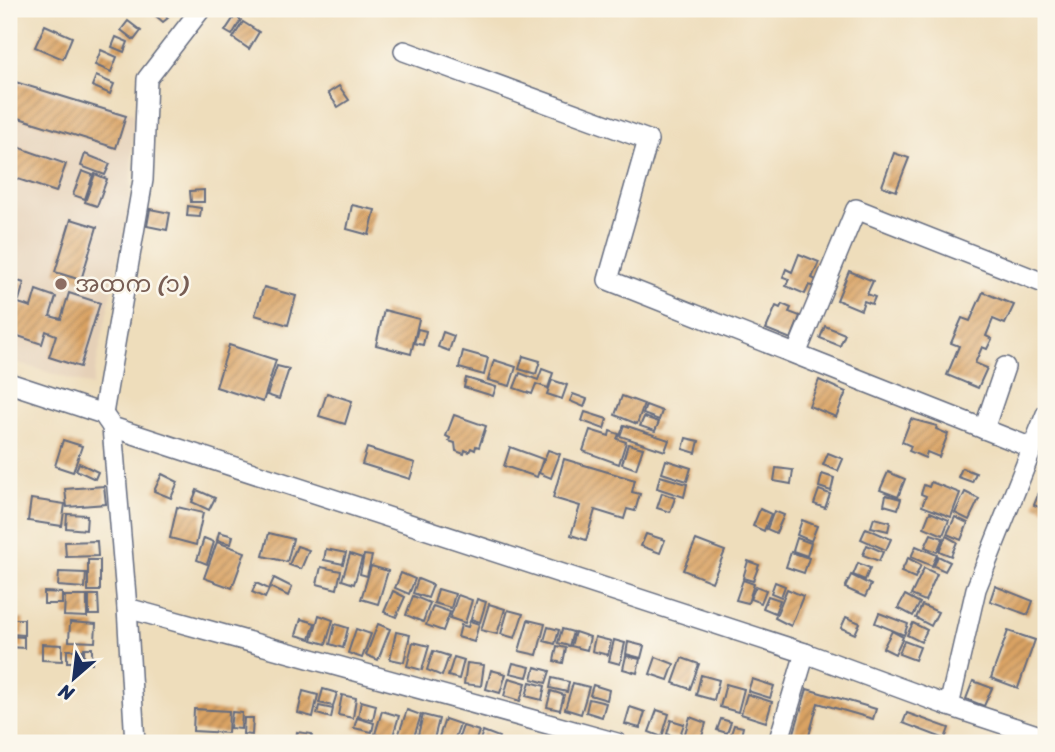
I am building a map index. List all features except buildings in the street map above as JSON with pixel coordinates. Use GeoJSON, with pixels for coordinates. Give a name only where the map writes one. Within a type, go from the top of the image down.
{"type":"FeatureCollection","features":[{"type":"Feature","properties":{"kind":"street"},"geometry":{"type":"LineString","coordinates":[[135,743],[127,608],[108,421],[143,180],[147,79],[201,9]]}},
{"type":"Feature","properties":{"kind":"street"},"geometry":{"type":"LineString","coordinates":[[404,51],[648,140],[608,280],[1032,448]]}},
{"type":"Feature","properties":{"kind":"street"},"geometry":{"type":"LineString","coordinates":[[796,354],[856,209],[1046,284]]}},
{"type":"Feature","properties":{"kind":"street"},"geometry":{"type":"LineString","coordinates":[[984,429],[1005,367]]}},
{"type":"Feature","properties":{"kind":"street"},"geometry":{"type":"LineString","coordinates":[[9,383],[108,421],[805,653],[1046,738]]}},
{"type":"Feature","properties":{"kind":"street"},"geometry":{"type":"LineString","coordinates":[[949,706],[976,589],[1046,414]]}},
{"type":"Feature","properties":{"kind":"street"},"geometry":{"type":"LineString","coordinates":[[127,608],[617,743]]}},
{"type":"Feature","properties":{"kind":"street"},"geometry":{"type":"LineString","coordinates":[[778,743],[805,653]]}},
{"type":"Feature","properties":{"kind":"shaded area","name":"အထက (၁)"},"geometry":{"type":"Polygon","coordinates":[[[9,77],[134,113],[129,208],[92,386],[9,360],[9,77]]]}},
{"type":"Feature","properties":{"kind":"place","name":"အထက (၁)"},"geometry":{"type":"Point","coordinates":[61,284]}}]}
